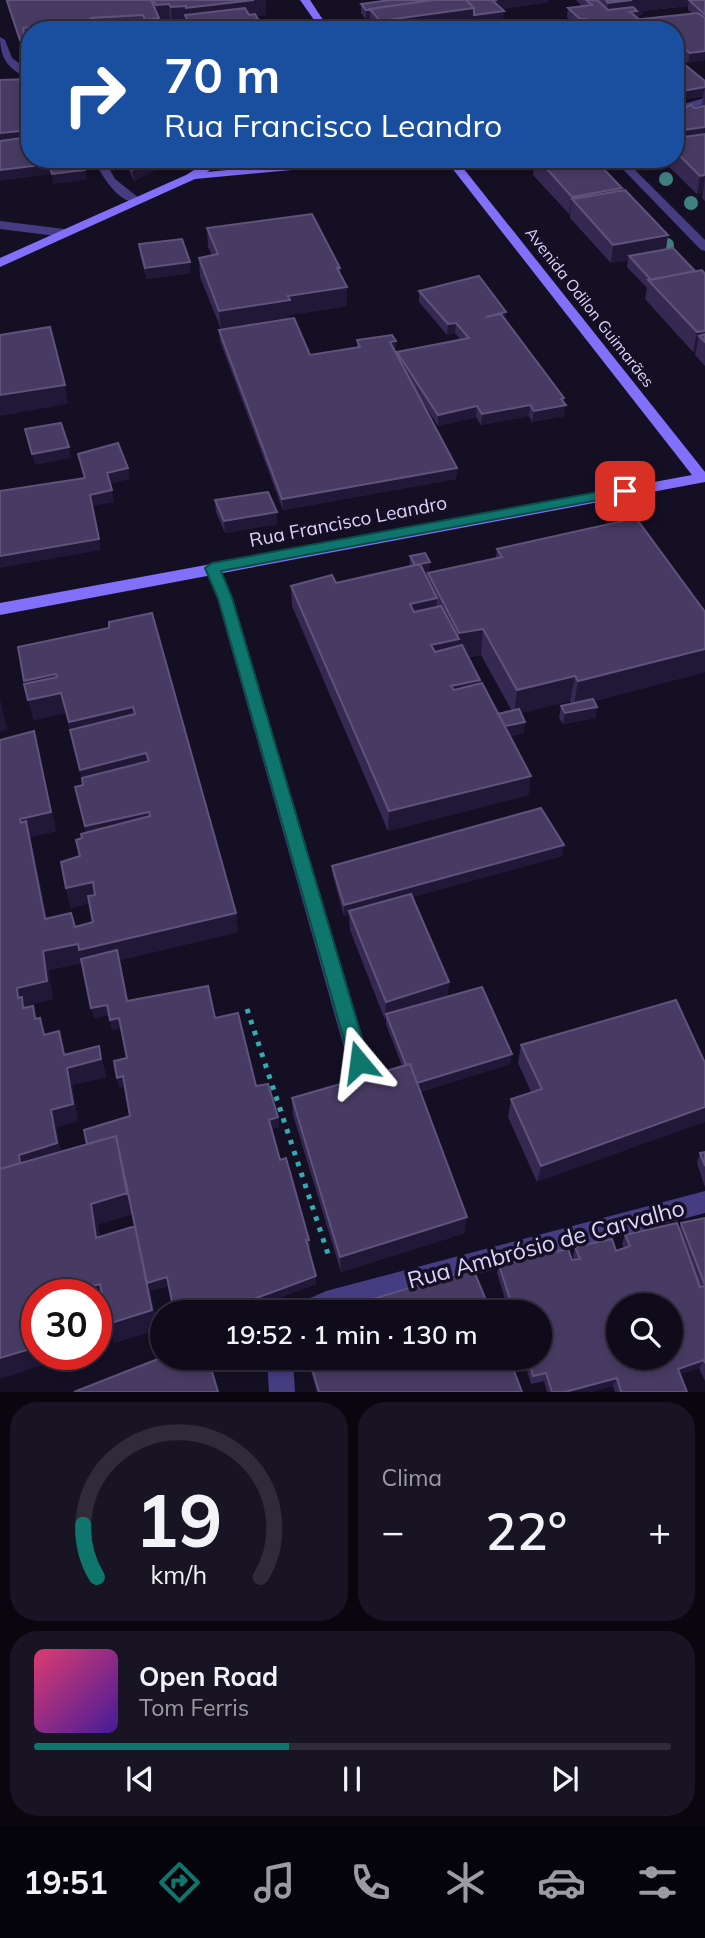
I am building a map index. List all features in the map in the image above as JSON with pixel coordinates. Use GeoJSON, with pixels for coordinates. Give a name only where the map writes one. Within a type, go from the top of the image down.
{"type":"FeatureCollection","features":[{"type":"Feature","properties":{"kind":"main road"},"geometry":{"type":"LineString","coordinates":[[305,0],[320,21]]}},
{"type":"Feature","properties":{"kind":"main road"},"geometry":{"type":"LineString","coordinates":[[0,262],[205,168]]}},
{"type":"Feature","properties":{"kind":"main road"},"geometry":{"type":"LineString","coordinates":[[190,177],[284,168]]}},
{"type":"Feature","properties":{"kind":"main road","name":"Avenida Odilon Guimarães"},"geometry":{"type":"LineString","coordinates":[[457,168],[704,477]]}},
{"type":"Feature","properties":{"kind":"main road","name":"Rua Francisco Leandro"},"geometry":{"type":"LineString","coordinates":[[0,609],[704,477]]}},
{"type":"Feature","properties":{"kind":"street"},"geometry":{"type":"LineString","coordinates":[[0,40],[8,60],[21,69]]}},
{"type":"Feature","properties":{"kind":"street"},"geometry":{"type":"LineString","coordinates":[[684,107],[705,101]]}},
{"type":"Feature","properties":{"kind":"street"},"geometry":{"type":"LineString","coordinates":[[103,168],[111,181],[135,200]]}},
{"type":"Feature","properties":{"kind":"street"},"geometry":{"type":"LineString","coordinates":[[626,168],[705,247]]}},
{"type":"Feature","properties":{"kind":"street"},"geometry":{"type":"LineString","coordinates":[[0,225],[64,233]]}},
{"type":"Feature","properties":{"kind":"street"},"geometry":{"type":"LineString","coordinates":[[212,568],[225,598],[359,1062]]}},
{"type":"Feature","properties":{"kind":"street","name":"Rua Ambrósio de Carvalho"},"geometry":{"type":"LineString","coordinates":[[339,1300],[705,1202]]}},
{"type":"Feature","properties":{"kind":"street"},"geometry":{"type":"LineString","coordinates":[[281,1370],[282,1392]]}},
{"type":"Feature","properties":{"kind":"path"},"geometry":{"type":"LineString","coordinates":[[247,1009],[343,1299]]}},
{"type":"Feature","properties":{"kind":"building"},"geometry":{"type":"Polygon","coordinates":[[[151,0],[159,18],[145,20],[143,15],[91,18],[92,21],[21,21],[20,40],[7,1],[151,0]]]}},
{"type":"Feature","properties":{"kind":"building"},"geometry":{"type":"Polygon","coordinates":[[[153,0],[254,0],[186,8],[171,7],[169,4],[156,5],[153,0]]]}},
{"type":"Feature","properties":{"kind":"building"},"geometry":{"type":"Polygon","coordinates":[[[390,0],[433,0],[371,10],[366,10],[361,4],[390,0]]]}},
{"type":"Feature","properties":{"kind":"building"},"geometry":{"type":"Polygon","coordinates":[[[433,0],[466,0],[474,8],[380,21],[370,9],[433,0]]]}},
{"type":"Feature","properties":{"kind":"building"},"geometry":{"type":"Polygon","coordinates":[[[466,0],[497,0],[493,1],[504,11],[474,15],[474,8],[466,0]]]}},
{"type":"Feature","properties":{"kind":"building"},"geometry":{"type":"Polygon","coordinates":[[[586,0],[597,0],[608,10],[633,7],[637,11],[630,12],[639,19],[589,21],[580,19],[568,8],[592,5],[586,0]]]}},
{"type":"Feature","properties":{"kind":"building"},"geometry":{"type":"Polygon","coordinates":[[[606,0],[632,0],[608,3],[606,0]]]}},
{"type":"Feature","properties":{"kind":"building"},"geometry":{"type":"Polygon","coordinates":[[[689,0],[705,0],[705,15],[689,0]]]}},
{"type":"Feature","properties":{"kind":"building"},"geometry":{"type":"Polygon","coordinates":[[[245,8],[249,15],[255,14],[258,19],[188,21],[185,15],[245,8]]]}},
{"type":"Feature","properties":{"kind":"building"},"geometry":{"type":"Polygon","coordinates":[[[698,13],[705,18],[705,51],[690,53],[684,49],[684,21],[642,19],[698,13]]]}},
{"type":"Feature","properties":{"kind":"building"},"geometry":{"type":"Polygon","coordinates":[[[587,19],[589,21],[556,21],[587,19]]]}},
{"type":"Feature","properties":{"kind":"building"},"geometry":{"type":"Polygon","coordinates":[[[684,64],[705,81],[705,87],[684,91],[684,64]]]}},
{"type":"Feature","properties":{"kind":"building"},"geometry":{"type":"Polygon","coordinates":[[[21,79],[21,131],[0,133],[0,80],[21,79]]]}},
{"type":"Feature","properties":{"kind":"building"},"geometry":{"type":"Polygon","coordinates":[[[691,105],[694,108],[705,106],[705,127],[684,130],[684,108],[691,105]]]}},
{"type":"Feature","properties":{"kind":"building"},"geometry":{"type":"Polygon","coordinates":[[[705,134],[705,175],[700,176],[684,160],[684,137],[705,134]]]}},
{"type":"Feature","properties":{"kind":"building"},"geometry":{"type":"Polygon","coordinates":[[[21,138],[21,167],[0,170],[0,141],[21,138]]]}},
{"type":"Feature","properties":{"kind":"building"},"geometry":{"type":"Polygon","coordinates":[[[50,168],[85,170],[52,174],[50,168]]]}},
{"type":"Feature","properties":{"kind":"building"},"geometry":{"type":"Polygon","coordinates":[[[546,168],[603,168],[622,188],[572,197],[546,168]]]}},
{"type":"Feature","properties":{"kind":"building"},"geometry":{"type":"Polygon","coordinates":[[[625,190],[668,235],[613,245],[572,199],[625,190]]]}},
{"type":"Feature","properties":{"kind":"building"},"geometry":{"type":"Polygon","coordinates":[[[312,214],[347,287],[288,296],[290,300],[219,311],[199,258],[218,254],[207,228],[312,214]]]}},
{"type":"Feature","properties":{"kind":"building"},"geometry":{"type":"Polygon","coordinates":[[[182,239],[190,262],[145,268],[139,244],[182,239]]]}},
{"type":"Feature","properties":{"kind":"building"},"geometry":{"type":"Polygon","coordinates":[[[673,248],[695,271],[651,280],[629,256],[673,248]]]}},
{"type":"Feature","properties":{"kind":"building"},"geometry":{"type":"Polygon","coordinates":[[[702,270],[705,274],[705,331],[697,332],[648,280],[702,270]]]}},
{"type":"Feature","properties":{"kind":"building"},"geometry":{"type":"Polygon","coordinates":[[[479,276],[506,312],[486,317],[501,314],[564,398],[561,399],[566,405],[534,411],[530,405],[482,414],[477,406],[438,415],[397,352],[469,338],[456,323],[448,324],[419,291],[479,276]]]}},
{"type":"Feature","properties":{"kind":"building"},"geometry":{"type":"Polygon","coordinates":[[[294,318],[310,355],[360,347],[357,340],[392,335],[396,341],[390,342],[457,468],[282,499],[219,330],[294,318]]]}},
{"type":"Feature","properties":{"kind":"building"},"geometry":{"type":"Polygon","coordinates":[[[50,327],[65,385],[0,395],[0,335],[50,327]]]}},
{"type":"Feature","properties":{"kind":"building"},"geometry":{"type":"Polygon","coordinates":[[[61,423],[69,447],[32,454],[25,429],[61,423]]]}},
{"type":"Feature","properties":{"kind":"building"},"geometry":{"type":"Polygon","coordinates":[[[118,443],[128,468],[107,473],[112,490],[90,495],[99,539],[0,556],[0,491],[85,478],[78,454],[118,443]]]}},
{"type":"Feature","properties":{"kind":"building"},"geometry":{"type":"Polygon","coordinates":[[[268,492],[277,512],[224,521],[215,500],[268,492]]]}},
{"type":"Feature","properties":{"kind":"building"},"geometry":{"type":"Polygon","coordinates":[[[636,518],[705,612],[705,649],[578,681],[575,676],[517,690],[483,629],[459,633],[428,573],[502,557],[497,549],[636,518]]]}},
{"type":"Feature","properties":{"kind":"building"},"geometry":{"type":"Polygon","coordinates":[[[425,553],[430,562],[415,565],[410,556],[425,553]]]}},
{"type":"Feature","properties":{"kind":"building"},"geometry":{"type":"Polygon","coordinates":[[[420,564],[437,598],[410,604],[414,612],[441,606],[459,639],[431,645],[435,652],[462,645],[480,680],[451,686],[454,690],[482,683],[531,776],[389,811],[291,586],[332,575],[336,583],[420,564]]]}},
{"type":"Feature","properties":{"kind":"building"},"geometry":{"type":"Polygon","coordinates":[[[152,613],[236,913],[79,950],[78,944],[43,951],[47,981],[17,988],[18,998],[22,997],[23,1008],[33,1006],[35,1019],[40,1018],[44,1035],[59,1031],[64,1055],[99,1046],[101,1059],[67,1068],[73,1104],[51,1110],[57,1143],[19,1155],[20,1163],[0,1169],[0,740],[34,731],[51,812],[20,819],[21,823],[26,821],[45,919],[71,913],[75,927],[93,922],[88,896],[95,895],[93,882],[66,888],[61,862],[80,856],[76,840],[82,838],[81,834],[150,816],[149,812],[85,826],[75,787],[83,785],[82,778],[149,761],[146,753],[80,770],[70,730],[135,714],[133,707],[69,722],[61,693],[28,700],[24,684],[57,677],[56,674],[24,681],[18,647],[109,628],[109,622],[152,613]]]}},
{"type":"Feature","properties":{"kind":"building"},"geometry":{"type":"Polygon","coordinates":[[[593,699],[597,707],[565,713],[561,706],[593,699]]]}},
{"type":"Feature","properties":{"kind":"building"},"geometry":{"type":"Polygon","coordinates":[[[519,709],[525,722],[505,726],[498,714],[519,709]]]}},
{"type":"Feature","properties":{"kind":"building"},"geometry":{"type":"Polygon","coordinates":[[[541,808],[564,845],[344,905],[332,866],[541,808]]]}},
{"type":"Feature","properties":{"kind":"building"},"geometry":{"type":"Polygon","coordinates":[[[411,894],[449,982],[386,1002],[349,911],[411,894]]]}},
{"type":"Feature","properties":{"kind":"building"},"geometry":{"type":"Polygon","coordinates":[[[117,950],[127,1001],[208,986],[215,1018],[238,1013],[256,1086],[268,1084],[278,1117],[269,1120],[280,1160],[286,1158],[316,1276],[251,1300],[172,1300],[167,1277],[147,1283],[116,1136],[87,1144],[84,1130],[130,1116],[123,1076],[117,1078],[114,1061],[127,1058],[119,1018],[110,1020],[107,1005],[91,1008],[81,959],[117,950]]]}},
{"type":"Feature","properties":{"kind":"building"},"geometry":{"type":"Polygon","coordinates":[[[482,987],[512,1054],[417,1083],[410,1064],[406,1065],[386,1014],[482,987]]]}},
{"type":"Feature","properties":{"kind":"building"},"geometry":{"type":"Polygon","coordinates":[[[676,1000],[705,1063],[705,1107],[541,1166],[511,1099],[542,1089],[521,1045],[676,1000]]]}},
{"type":"Feature","properties":{"kind":"building"},"geometry":{"type":"Polygon","coordinates":[[[410,1064],[467,1217],[340,1257],[292,1098],[410,1064]]]}},
{"type":"Feature","properties":{"kind":"building"},"geometry":{"type":"Polygon","coordinates":[[[116,1136],[127,1193],[91,1204],[96,1238],[135,1226],[150,1311],[112,1323],[112,1279],[21,1279],[21,1352],[0,1358],[0,1169],[116,1136]]]}},
{"type":"Feature","properties":{"kind":"building"},"geometry":{"type":"Polygon","coordinates":[[[705,1152],[705,1166],[700,1153],[705,1152]]]}},
{"type":"Feature","properties":{"kind":"building"},"geometry":{"type":"Polygon","coordinates":[[[705,1218],[705,1285],[681,1223],[705,1218]]]}},
{"type":"Feature","properties":{"kind":"building"},"geometry":{"type":"Polygon","coordinates":[[[677,1223],[700,1287],[705,1286],[705,1363],[704,1360],[683,1367],[683,1293],[606,1293],[606,1370],[678,1370],[687,1392],[621,1392],[617,1378],[565,1392],[552,1392],[546,1373],[533,1376],[531,1370],[552,1370],[552,1300],[510,1300],[499,1265],[568,1249],[572,1260],[580,1259],[575,1247],[612,1239],[616,1251],[630,1246],[625,1235],[677,1223]]]}},
{"type":"Feature","properties":{"kind":"building"},"geometry":{"type":"Polygon","coordinates":[[[473,1269],[486,1300],[369,1300],[473,1269]]]}},
{"type":"Feature","properties":{"kind":"building"},"geometry":{"type":"Polygon","coordinates":[[[150,1362],[150,1370],[212,1370],[218,1392],[74,1392],[150,1362]]]}},
{"type":"Feature","properties":{"kind":"building"},"geometry":{"type":"Polygon","coordinates":[[[313,1370],[514,1370],[522,1392],[319,1392],[313,1370]]]}},
{"type":"Feature","properties":{"kind":"route"},"geometry":{"type":"LineString","coordinates":[[359,1062],[225,598],[212,568],[625,491]]}}]}
